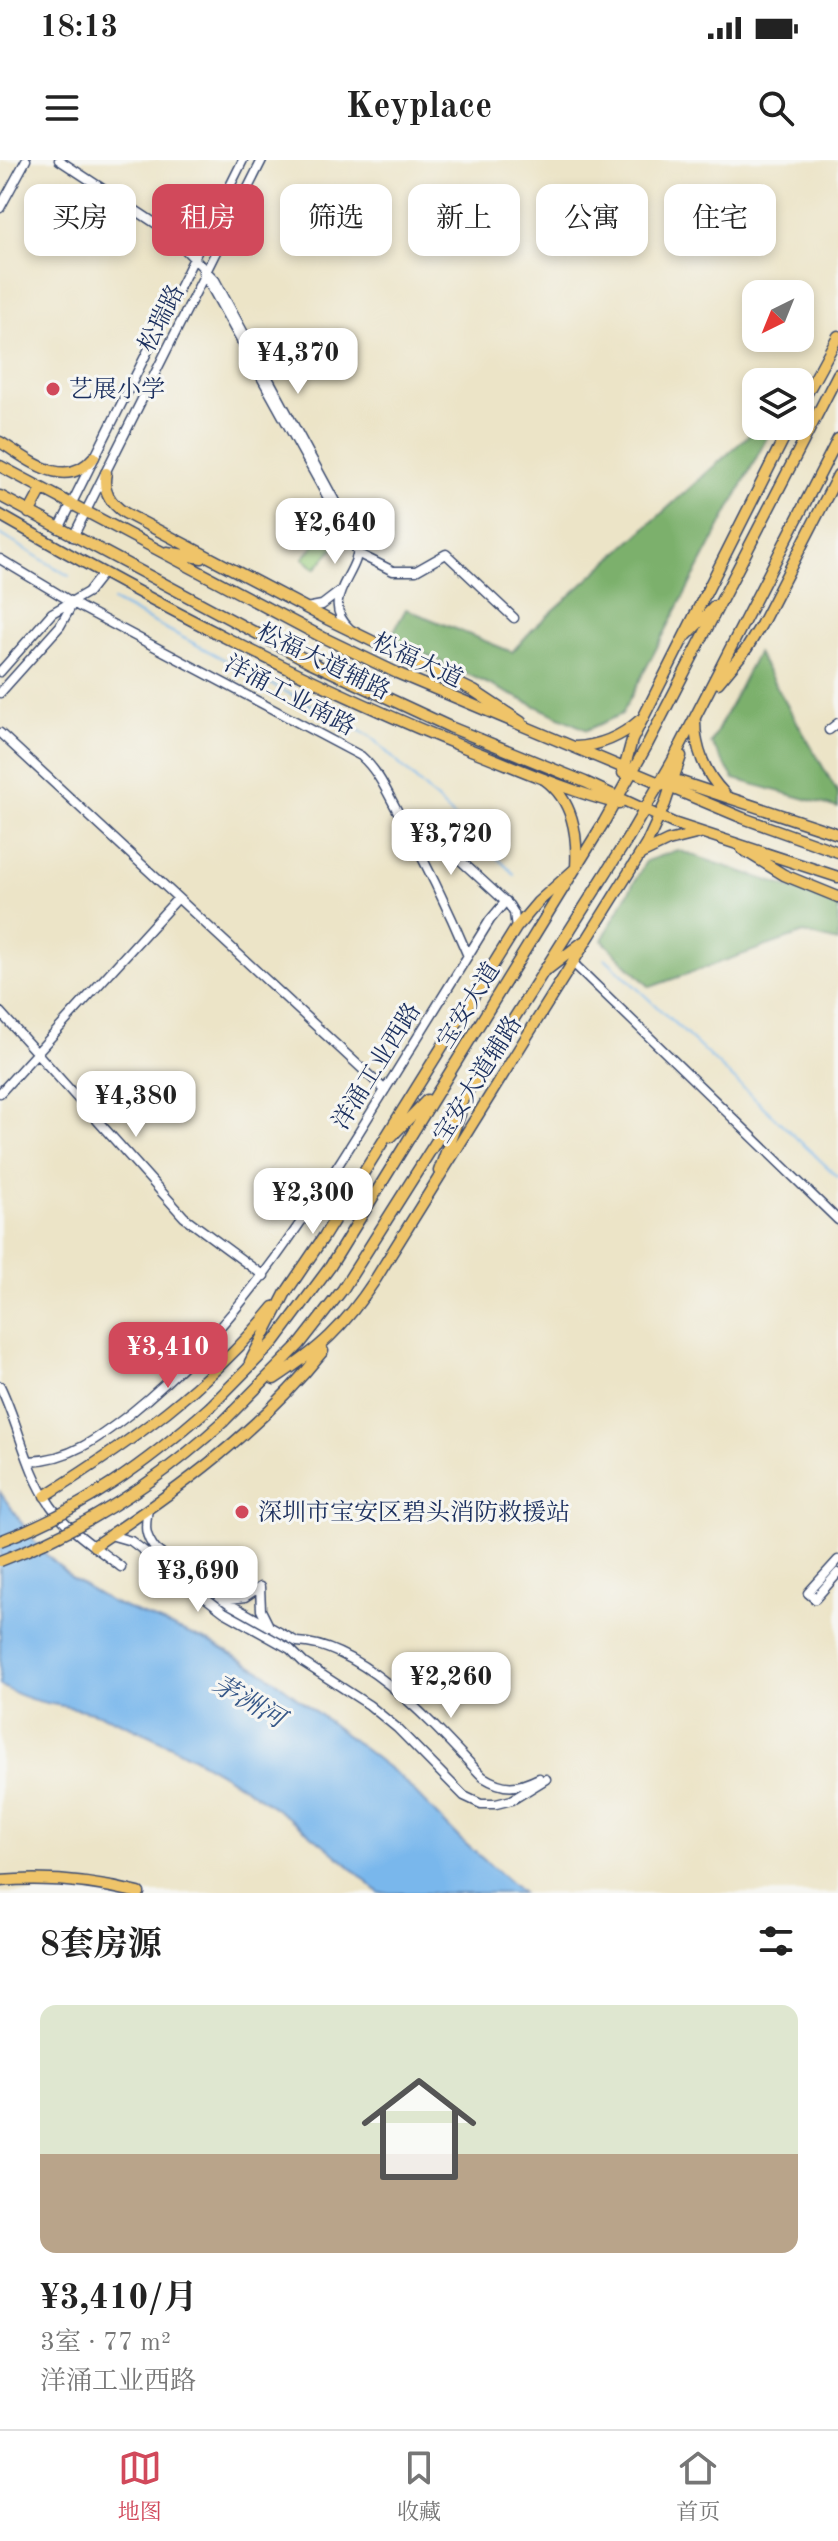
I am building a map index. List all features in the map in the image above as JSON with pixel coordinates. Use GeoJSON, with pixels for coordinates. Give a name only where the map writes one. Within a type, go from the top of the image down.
{"type":"FeatureCollection","features":[{"type":"Feature","properties":{"kind":"main road"},"geometry":{"type":"LineString","coordinates":[[814,380],[838,336]]}},
{"type":"Feature","properties":{"kind":"main road"},"geometry":{"type":"LineString","coordinates":[[616,800],[628,770],[725,596],[838,374]]}},
{"type":"Feature","properties":{"kind":"main road","name":"宝安大道"},"geometry":{"type":"LineString","coordinates":[[0,1561],[50,1542],[101,1513],[183,1456],[224,1421],[300,1344],[333,1303],[644,810],[667,782],[695,718],[838,439]]}},
{"type":"Feature","properties":{"kind":"main road"},"geometry":{"type":"LineString","coordinates":[[628,770],[629,746],[783,440]]}},
{"type":"Feature","properties":{"kind":"main road"},"geometry":{"type":"LineString","coordinates":[[0,442],[59,474],[79,471],[94,457]]}},
{"type":"Feature","properties":{"kind":"main road","name":"松福大道"},"geometry":{"type":"LineString","coordinates":[[2,466],[154,549],[385,668],[628,770],[667,782],[838,849]]}},
{"type":"Feature","properties":{"kind":"main road","name":"松福大道辅路"},"geometry":{"type":"LineString","coordinates":[[106,473],[106,493],[120,510],[305,608],[474,691],[532,731]]}},
{"type":"Feature","properties":{"kind":"main road"},"geometry":{"type":"LineString","coordinates":[[706,696],[747,648],[761,625],[838,475]]}},
{"type":"Feature","properties":{"kind":"main road"},"geometry":{"type":"LineString","coordinates":[[29,513],[42,489]]}},
{"type":"Feature","properties":{"kind":"main road","name":"松福大道"},"geometry":{"type":"LineString","coordinates":[[0,496],[310,662],[616,800]]}},
{"type":"Feature","properties":{"kind":"main road","name":"松福大道辅路"},"geometry":{"type":"LineString","coordinates":[[0,515],[103,573],[313,680],[453,743],[544,779],[644,810]]}},
{"type":"Feature","properties":{"kind":"main road"},"geometry":{"type":"LineString","coordinates":[[154,549],[216,561]]}},
{"type":"Feature","properties":{"kind":"main road"},"geometry":{"type":"LineString","coordinates":[[680,643],[725,596]]}},
{"type":"Feature","properties":{"kind":"main road"},"geometry":{"type":"LineString","coordinates":[[410,709],[453,743]]}},
{"type":"Feature","properties":{"kind":"main road"},"geometry":{"type":"LineString","coordinates":[[572,747],[596,744],[617,736],[636,724],[646,712]]}},
{"type":"Feature","properties":{"kind":"main road"},"geometry":{"type":"LineString","coordinates":[[695,718],[697,743],[706,768],[729,797]]}},
{"type":"Feature","properties":{"kind":"main road"},"geometry":{"type":"LineString","coordinates":[[544,779],[561,796],[570,811],[576,837],[576,868]]}},
{"type":"Feature","properties":{"kind":"main road"},"geometry":{"type":"LineString","coordinates":[[667,782],[729,797],[838,834]]}},
{"type":"Feature","properties":{"kind":"main road","name":"宝安大道辅路"},"geometry":{"type":"LineString","coordinates":[[243,1402],[311,1354],[341,1328],[375,1280],[639,857],[660,817],[667,782]]}},
{"type":"Feature","properties":{"kind":"main road","name":"宝安大道"},"geometry":{"type":"LineString","coordinates":[[0,1541],[50,1521],[105,1490],[159,1451],[211,1406],[274,1342],[330,1267],[616,800]]}},
{"type":"Feature","properties":{"kind":"main road"},"geometry":{"type":"LineString","coordinates":[[644,810],[703,833],[838,877]]}},
{"type":"Feature","properties":{"kind":"main road"},"geometry":{"type":"LineString","coordinates":[[799,822],[838,849]]}},
{"type":"Feature","properties":{"kind":"main road"},"geometry":{"type":"LineString","coordinates":[[639,857],[661,843],[703,833]]}},
{"type":"Feature","properties":{"kind":"main road"},"geometry":{"type":"LineString","coordinates":[[730,842],[784,875],[838,897]]}},
{"type":"Feature","properties":{"kind":"main road","name":"宝安大道辅路"},"geometry":{"type":"LineString","coordinates":[[239,1379],[292,1283],[516,928],[534,906],[576,868]]}},
{"type":"Feature","properties":{"kind":"main road"},"geometry":{"type":"LineString","coordinates":[[538,980],[591,934]]}},
{"type":"Feature","properties":{"kind":"main road"},"geometry":{"type":"LineString","coordinates":[[373,1157],[449,1074]]}},
{"type":"Feature","properties":{"kind":"main road"},"geometry":{"type":"LineString","coordinates":[[427,1198],[472,1085]]}},
{"type":"Feature","properties":{"kind":"main road"},"geometry":{"type":"LineString","coordinates":[[45,1496],[129,1443],[186,1397],[246,1338],[292,1283]]}},
{"type":"Feature","properties":{"kind":"main road"},"geometry":{"type":"LineString","coordinates":[[94,1546],[203,1469],[264,1416],[341,1328]]}},
{"type":"Feature","properties":{"kind":"main road"},"geometry":{"type":"LineString","coordinates":[[0,1881],[90,1884],[139,1893]]}},
{"type":"Feature","properties":{"kind":"street"},"geometry":{"type":"LineString","coordinates":[[0,208],[26,160]]}},
{"type":"Feature","properties":{"kind":"street"},"geometry":{"type":"LineString","coordinates":[[59,160],[167,231],[206,273],[359,554],[393,571],[416,571],[446,554],[514,618]]}},
{"type":"Feature","properties":{"kind":"street","name":"松瑞路"},"geometry":{"type":"LineString","coordinates":[[59,529],[243,160]]}},
{"type":"Feature","properties":{"kind":"street","name":"松瑞路"},"geometry":{"type":"LineString","coordinates":[[73,537],[262,160]]}},
{"type":"Feature","properties":{"kind":"street"},"geometry":{"type":"LineString","coordinates":[[354,632],[340,615],[340,592],[359,554]]}},
{"type":"Feature","properties":{"kind":"street","name":"洋涌工业南路"},"geometry":{"type":"LineString","coordinates":[[0,559],[73,603],[355,752],[375,771],[438,886],[468,956]]}},
{"type":"Feature","properties":{"kind":"street"},"geometry":{"type":"LineString","coordinates":[[0,672],[52,613],[88,592],[103,573]]}},
{"type":"Feature","properties":{"kind":"street"},"geometry":{"type":"LineString","coordinates":[[305,608],[322,605],[340,592]]}},
{"type":"Feature","properties":{"kind":"street"},"geometry":{"type":"LineString","coordinates":[[0,693],[60,626],[73,603]]}},
{"type":"Feature","properties":{"kind":"street"},"geometry":{"type":"LineString","coordinates":[[829,730],[838,723]]}},
{"type":"Feature","properties":{"kind":"street"},"geometry":{"type":"LineString","coordinates":[[0,733],[385,1090]]}},
{"type":"Feature","properties":{"kind":"street"},"geometry":{"type":"LineString","coordinates":[[399,815],[435,837],[507,903],[514,913],[516,928]]}},
{"type":"Feature","properties":{"kind":"street"},"geometry":{"type":"LineString","coordinates":[[0,1093],[178,898]]}},
{"type":"Feature","properties":{"kind":"street"},"geometry":{"type":"LineString","coordinates":[[507,903],[520,907],[534,906]]}},
{"type":"Feature","properties":{"kind":"street","name":"洋涌工业西路"},"geometry":{"type":"LineString","coordinates":[[29,1461],[55,1459],[70,1454],[121,1420],[196,1355],[264,1276],[318,1200],[490,920],[507,903]]}},
{"type":"Feature","properties":{"kind":"street"},"geometry":{"type":"LineString","coordinates":[[573,963],[838,1220]]}},
{"type":"Feature","properties":{"kind":"street"},"geometry":{"type":"LineString","coordinates":[[0,1012],[184,1217],[264,1276]]}},
{"type":"Feature","properties":{"kind":"street"},"geometry":{"type":"LineString","coordinates":[[0,1386],[45,1496],[63,1520],[121,1567]]}},
{"type":"Feature","properties":{"kind":"street"},"geometry":{"type":"LineString","coordinates":[[110,1535],[131,1541],[224,1612],[290,1649],[304,1663],[369,1705],[397,1728],[464,1796],[481,1804],[496,1804],[512,1800],[545,1777],[508,1788],[483,1777],[396,1690],[329,1649],[309,1642],[297,1642],[269,1627],[223,1600],[156,1550],[146,1534],[148,1509]]}},
{"type":"Feature","properties":{"kind":"street"},"geometry":{"type":"LineString","coordinates":[[838,1560],[811,1596],[838,1573]]}},
{"type":"Feature","properties":{"kind":"street"},"geometry":{"type":"LineString","coordinates":[[223,1600],[245,1597],[260,1587],[261,1610],[269,1627]]}},
{"type":"Feature","properties":{"kind":"green space"},"geometry":{"type":"Polygon","coordinates":[[[743,440],[766,440],[622,714],[587,730],[390,638],[406,609],[512,652],[534,628],[743,440]]]}},
{"type":"Feature","properties":{"kind":"green space"},"geometry":{"type":"Polygon","coordinates":[[[324,535],[336,546],[315,569],[303,558],[324,535]]]}},
{"type":"Feature","properties":{"kind":"green space"},"geometry":{"type":"Polygon","coordinates":[[[757,653],[838,793],[838,808],[734,779],[711,743],[757,653]]]}},
{"type":"Feature","properties":{"kind":"green space"},"geometry":{"type":"Polygon","coordinates":[[[677,850],[838,904],[838,942],[804,933],[650,987],[602,940],[646,861],[677,850]]]}},
{"type":"Feature","properties":{"kind":"water","name":"茅洲河"},"geometry":{"type":"Polygon","coordinates":[[[0,1492],[40,1549],[73,1579],[111,1602],[212,1643],[268,1675],[399,1776],[460,1839],[522,1893],[379,1893],[286,1815],[184,1752],[110,1718],[41,1702],[0,1685],[0,1492]]]}},
{"type":"Feature","properties":{"kind":"waterway"},"geometry":{"type":"LineString","coordinates":[[0,534],[69,576]]}},
{"type":"Feature","properties":{"kind":"waterway"},"geometry":{"type":"LineString","coordinates":[[113,601],[370,736],[514,874]]}},
{"type":"Feature","properties":{"kind":"waterway"},"geometry":{"type":"LineString","coordinates":[[605,958],[838,1177]]}},
{"type":"Feature","properties":{"kind":"place","name":"艺展小学"},"geometry":{"type":"Point","coordinates":[53,389]}},
{"type":"Feature","properties":{"kind":"place","name":"深圳市宝安区碧头消防救援站"},"geometry":{"type":"Point","coordinates":[242,1512]}}]}
